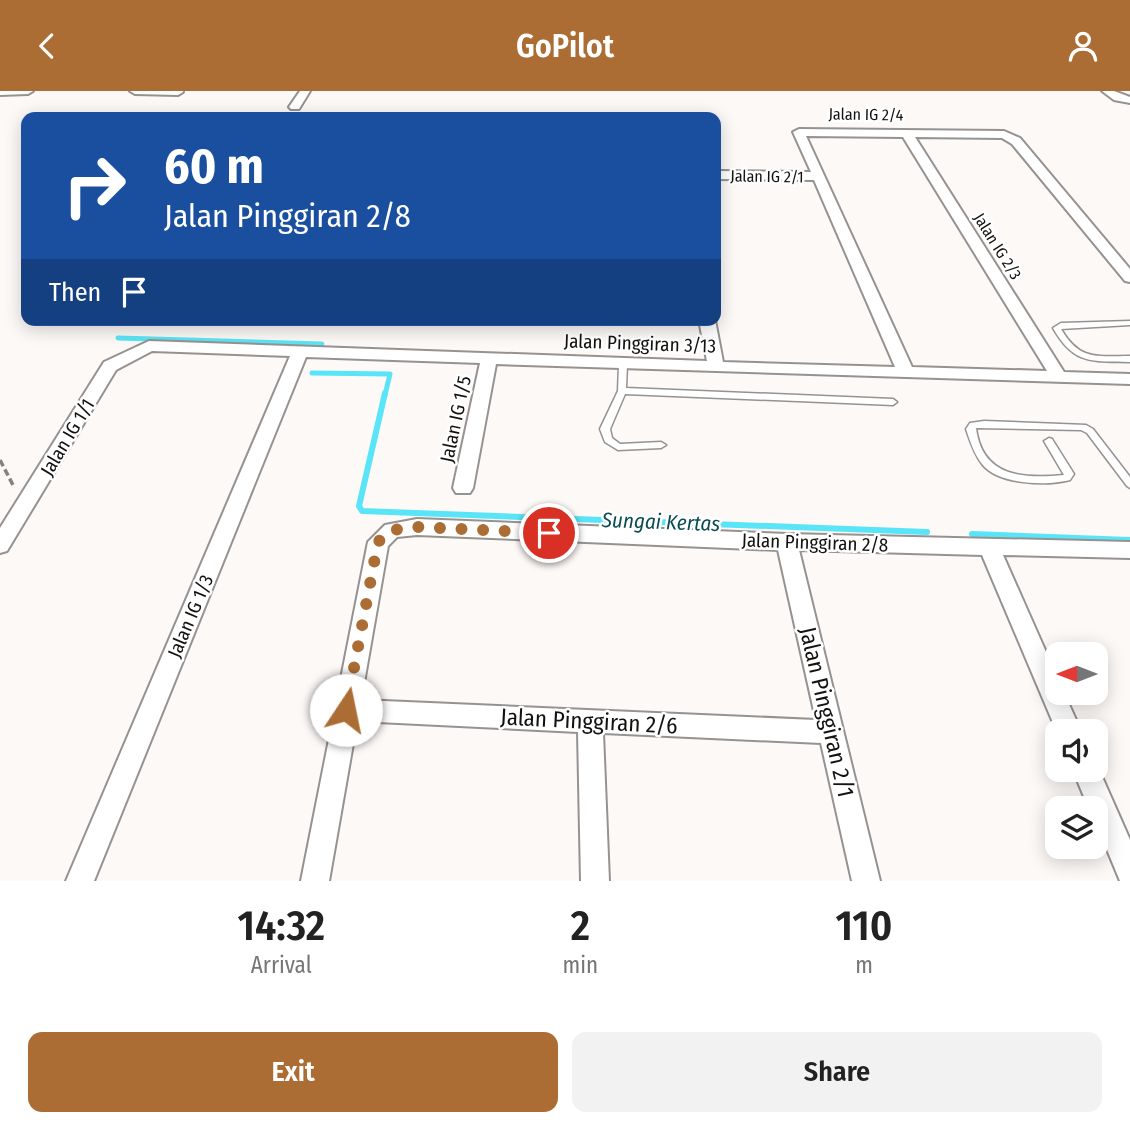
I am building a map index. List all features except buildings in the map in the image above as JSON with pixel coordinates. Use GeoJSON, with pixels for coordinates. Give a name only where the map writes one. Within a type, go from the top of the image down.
{"type":"FeatureCollection","features":[{"type":"Feature","properties":{"kind":"street"},"geometry":{"type":"LineString","coordinates":[[0,92],[27,91]]}},
{"type":"Feature","properties":{"kind":"street"},"geometry":{"type":"LineString","coordinates":[[135,91],[178,92]]}},
{"type":"Feature","properties":{"kind":"street"},"geometry":{"type":"LineString","coordinates":[[295,107],[305,91]]}},
{"type":"Feature","properties":{"kind":"street"},"geometry":{"type":"LineString","coordinates":[[1107,91],[1118,98],[1130,100]]}},
{"type":"Feature","properties":{"kind":"street","name":"Jalan IG 2/4"},"geometry":{"type":"LineString","coordinates":[[906,373],[799,132],[992,133],[1016,141],[1130,278]]}},
{"type":"Feature","properties":{"kind":"street","name":"Jalan IG 2/3"},"geometry":{"type":"LineString","coordinates":[[906,132],[1060,379]]}},
{"type":"Feature","properties":{"kind":"street","name":"Jalan IG 2/1"},"geometry":{"type":"LineString","coordinates":[[721,175],[819,176]]}},
{"type":"Feature","properties":{"kind":"street"},"geometry":{"type":"LineString","coordinates":[[708,326],[716,367]]}},
{"type":"Feature","properties":{"kind":"street","name":"Jalan Pinggiran 3/13"},"geometry":{"type":"LineString","coordinates":[[149,347],[1060,379],[1130,379]]}},
{"type":"Feature","properties":{"kind":"street","name":"Jalan IG 1/1"},"geometry":{"type":"LineString","coordinates":[[0,545],[110,366],[149,347]]}},
{"type":"Feature","properties":{"kind":"street","name":"Jalan IG 1/3"},"geometry":{"type":"LineString","coordinates":[[80,881],[300,352]]}},
{"type":"Feature","properties":{"kind":"street","name":"Jalan IG 1/5"},"geometry":{"type":"LineString","coordinates":[[463,488],[489,359]]}},
{"type":"Feature","properties":{"kind":"street","name":"Jalan Pinggiran 2/8"},"geometry":{"type":"LineString","coordinates":[[346,710],[378,542],[392,530],[417,527],[787,542],[1130,550]]}},
{"type":"Feature","properties":{"kind":"street","name":"Jalan Pinggiran 2/1"},"geometry":{"type":"LineString","coordinates":[[787,542],[866,881]]}},
{"type":"Feature","properties":{"kind":"street"},"geometry":{"type":"LineString","coordinates":[[989,547],[1064,719]]}},
{"type":"Feature","properties":{"kind":"street"},"geometry":{"type":"LineString","coordinates":[[315,881],[346,710]]}},
{"type":"Feature","properties":{"kind":"street","name":"Jalan Pinggiran 2/6"},"geometry":{"type":"LineString","coordinates":[[346,710],[831,732]]}},
{"type":"Feature","properties":{"kind":"street"},"geometry":{"type":"LineString","coordinates":[[590,721],[595,881]]}},
{"type":"Feature","properties":{"kind":"street"},"geometry":{"type":"LineString","coordinates":[[1091,782],[1130,872]]}},
{"type":"Feature","properties":{"kind":"lane"},"geometry":{"type":"LineString","coordinates":[[1130,323],[1061,325],[1057,328],[1066,347],[1073,352],[1089,358],[1130,359]]}},
{"type":"Feature","properties":{"kind":"lane"},"geometry":{"type":"LineString","coordinates":[[623,364],[622,391],[605,429],[608,440],[618,447],[661,445]]}},
{"type":"Feature","properties":{"kind":"lane"},"geometry":{"type":"LineString","coordinates":[[622,391],[893,402]]}},
{"type":"Feature","properties":{"kind":"lane"},"geometry":{"type":"LineString","coordinates":[[1049,441],[1056,448],[1069,474],[1068,478],[1003,477],[991,469],[979,452],[971,429],[974,425],[984,424],[1083,427],[1090,431],[1130,484]]}},
{"type":"Feature","properties":{"kind":"waterway","name":"Sungai Kertas"},"geometry":{"type":"LineString","coordinates":[[118,338],[322,344]]}},
{"type":"Feature","properties":{"kind":"waterway","name":"Sungai Kertas"},"geometry":{"type":"LineString","coordinates":[[312,373],[390,374],[385,395]]}},
{"type":"Feature","properties":{"kind":"waterway","name":"Sungai Kertas"},"geometry":{"type":"LineString","coordinates":[[385,393],[359,506],[362,511],[927,532]]}},
{"type":"Feature","properties":{"kind":"waterway"},"geometry":{"type":"LineString","coordinates":[[972,534],[1130,540]]}},
{"type":"Feature","properties":{"kind":"route"},"geometry":{"type":"LineString","coordinates":[[346,710],[378,542],[392,530],[417,527],[549,533]]}}]}
